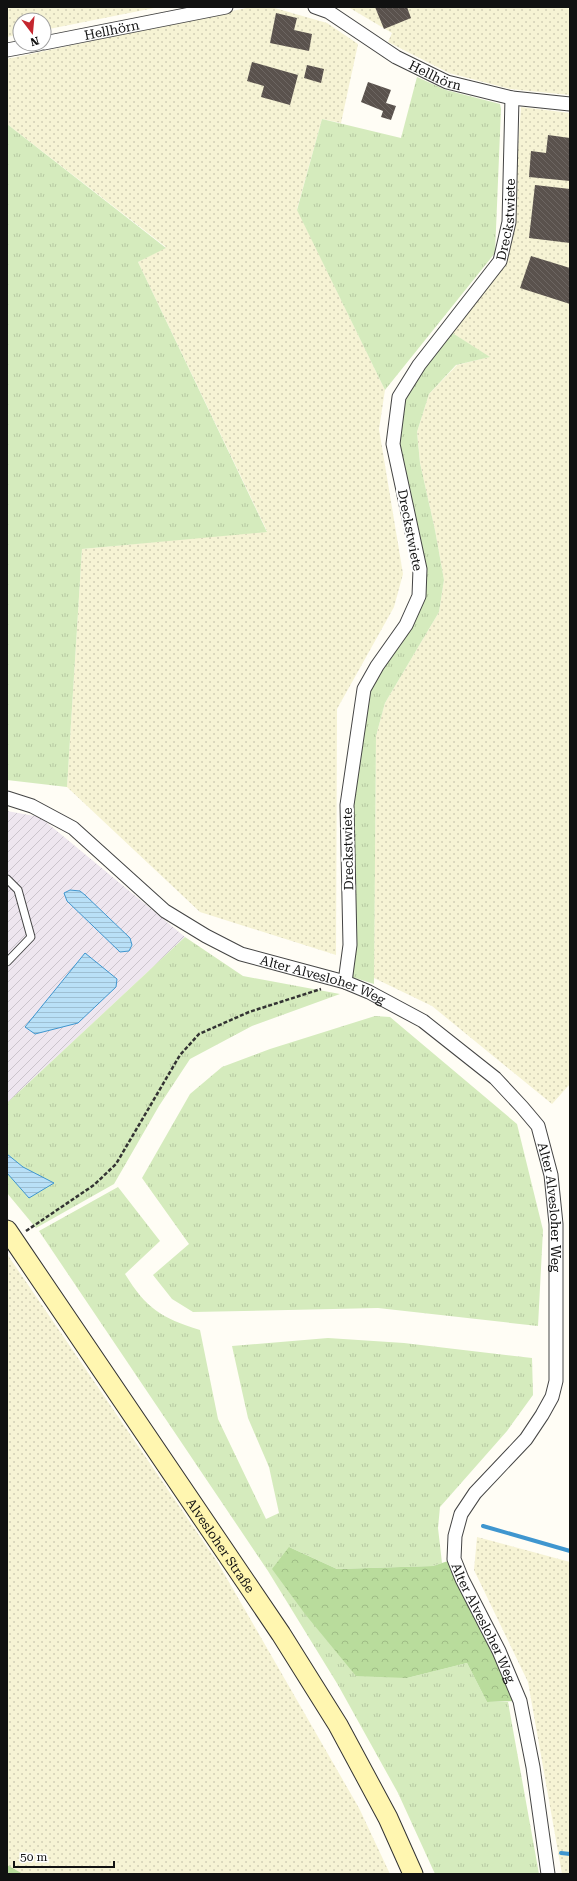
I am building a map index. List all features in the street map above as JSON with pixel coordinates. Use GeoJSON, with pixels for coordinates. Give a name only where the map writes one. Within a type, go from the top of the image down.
{"type":"FeatureCollection","features":[{"type":"Feature","properties":{"kind":"main road","name":"Alvesloher Straße"},"geometry":{"type":"LineString","coordinates":[[11,1235],[281,1634],[330,1712],[388,1818],[413,1874]]}},
{"type":"Feature","properties":{"kind":"street","name":"Hellhörn"},"geometry":{"type":"LineString","coordinates":[[52,41],[226,7]]}},
{"type":"Feature","properties":{"kind":"street","name":"Hellhörn"},"geometry":{"type":"LineString","coordinates":[[315,7],[329,12],[396,57],[447,82],[512,98],[570,104]]}},
{"type":"Feature","properties":{"kind":"street","name":"Dreckstwiete"},"geometry":{"type":"LineString","coordinates":[[345,982],[350,945],[347,805],[364,689],[377,666],[406,625],[419,596],[420,569],[393,444],[399,397],[419,365],[500,261],[510,222],[512,98]]}},
{"type":"Feature","properties":{"kind":"street","name":"Alter Alvesloher Weg"},"geometry":{"type":"LineString","coordinates":[[7,798],[32,806],[73,828],[165,911],[206,936],[240,954],[345,982],[369,992],[423,1021],[495,1078],[538,1126],[551,1175],[556,1224],[556,1381],[552,1397],[526,1439],[475,1493],[460,1514],[455,1536],[454,1559],[462,1579],[499,1651],[520,1701],[533,1767],[548,1874]]}},
{"type":"Feature","properties":{"kind":"lane"},"geometry":{"type":"LineString","coordinates":[[7,879],[18,890],[31,937],[7,962]]}},
{"type":"Feature","properties":{"kind":"path"},"geometry":{"type":"LineString","coordinates":[[11,1235],[94,1185],[116,1164],[180,1055],[199,1034],[248,1012],[345,982]]}},
{"type":"Feature","properties":{"kind":"shaded area"},"geometry":{"type":"Polygon","coordinates":[[[7,7],[159,7],[52,28],[52,12],[12,12],[12,36],[7,37],[7,7]]]}},
{"type":"Feature","properties":{"kind":"shaded area"},"geometry":{"type":"Polygon","coordinates":[[[251,7],[271,7],[327,23],[358,44],[341,123],[322,119],[297,209],[385,390],[379,429],[403,574],[394,607],[337,709],[336,955],[200,912],[67,787],[82,549],[267,531],[138,262],[166,247],[7,124],[7,59],[40,52],[52,52],[52,49],[251,7]]]}},
{"type":"Feature","properties":{"kind":"shaded area"},"geometry":{"type":"Polygon","coordinates":[[[348,7],[570,7],[570,95],[510,89],[449,73],[388,42],[392,33],[348,7]]]}},
{"type":"Feature","properties":{"kind":"shaded area"},"geometry":{"type":"Polygon","coordinates":[[[521,107],[570,113],[570,1084],[552,1104],[432,1006],[374,978],[376,736],[385,703],[439,612],[444,580],[435,530],[420,463],[417,432],[429,394],[457,365],[489,357],[451,332],[494,274],[514,203],[521,107]]]}},
{"type":"Feature","properties":{"kind":"shaded area"},"geometry":{"type":"Polygon","coordinates":[[[7,811],[40,817],[185,937],[7,1103],[7,811]]]}},
{"type":"Feature","properties":{"kind":"shaded area"},"geometry":{"type":"Polygon","coordinates":[[[7,1254],[218,1563],[359,1808],[390,1874],[7,1874],[7,1254]]]}},
{"type":"Feature","properties":{"kind":"shaded area"},"geometry":{"type":"Polygon","coordinates":[[[477,1537],[570,1562],[570,1874],[562,1874],[528,1682],[474,1570],[477,1537]]]}},
{"type":"Feature","properties":{"kind":"green space"},"geometry":{"type":"Polygon","coordinates":[[[417,77],[446,90],[500,104],[495,253],[385,390],[297,210],[322,119],[401,138],[417,77]]]}},
{"type":"Feature","properties":{"kind":"green space"},"geometry":{"type":"Polygon","coordinates":[[[7,124],[166,248],[138,262],[267,532],[82,549],[67,787],[7,780],[7,124]]]}},
{"type":"Feature","properties":{"kind":"green space"},"geometry":{"type":"Polygon","coordinates":[[[451,332],[490,357],[456,365],[429,394],[417,432],[420,463],[435,530],[444,580],[439,612],[385,703],[376,736],[374,984],[349,976],[350,806],[366,691],[422,595],[395,441],[395,412],[415,374],[451,332]]]}},
{"type":"Feature","properties":{"kind":"green space"},"geometry":{"type":"Polygon","coordinates":[[[185,937],[243,976],[340,994],[252,1026],[190,1059],[159,1106],[114,1184],[36,1228],[7,1193],[7,1103],[185,937]]]}},
{"type":"Feature","properties":{"kind":"green space"},"geometry":{"type":"Polygon","coordinates":[[[375,1016],[390,1017],[517,1124],[543,1230],[538,1326],[378,1308],[193,1312],[172,1299],[153,1275],[189,1244],[142,1178],[190,1094],[222,1067],[270,1049],[375,1016]]]}},
{"type":"Feature","properties":{"kind":"green space"},"geometry":{"type":"Polygon","coordinates":[[[118,1187],[160,1241],[125,1274],[140,1295],[156,1310],[186,1326],[200,1330],[218,1419],[266,1519],[279,1513],[269,1467],[248,1418],[232,1346],[328,1338],[404,1343],[532,1358],[533,1395],[507,1431],[440,1507],[438,1528],[442,1563],[433,1566],[337,1569],[289,1547],[407,1678],[467,1663],[487,1702],[508,1702],[539,1874],[435,1874],[398,1793],[338,1685],[268,1571],[39,1231],[118,1187]]]}},
{"type":"Feature","properties":{"kind":"green space"},"geometry":{"type":"Polygon","coordinates":[[[289,1547],[337,1569],[433,1566],[454,1559],[520,1701],[487,1702],[467,1663],[407,1678],[356,1676],[305,1614],[272,1569],[289,1547]]]}},
{"type":"Feature","properties":{"kind":"green space"},"geometry":{"type":"Polygon","coordinates":[[[7,1865],[23,1874],[7,1874],[7,1865]]]}},
{"type":"Feature","properties":{"kind":"water"},"geometry":{"type":"Polygon","coordinates":[[[70,890],[80,891],[85,895],[130,938],[132,945],[129,951],[120,952],[67,901],[64,893],[70,890]]]}},
{"type":"Feature","properties":{"kind":"water"},"geometry":{"type":"Polygon","coordinates":[[[85,953],[117,979],[116,987],[78,1023],[35,1034],[25,1027],[85,953]]]}},
{"type":"Feature","properties":{"kind":"water"},"geometry":{"type":"Polygon","coordinates":[[[7,1154],[23,1167],[54,1183],[29,1198],[7,1173],[7,1154]]]}},
{"type":"Feature","properties":{"kind":"building"},"geometry":{"type":"Polygon","coordinates":[[[375,7],[407,7],[411,18],[384,29],[375,7]]]}},
{"type":"Feature","properties":{"kind":"building"},"geometry":{"type":"Polygon","coordinates":[[[276,13],[297,18],[294,30],[312,34],[309,51],[270,43],[276,13]]]}},
{"type":"Feature","properties":{"kind":"building"},"geometry":{"type":"Polygon","coordinates":[[[252,62],[298,75],[290,105],[261,97],[264,86],[247,81],[252,62]]]}},
{"type":"Feature","properties":{"kind":"building"},"geometry":{"type":"Polygon","coordinates":[[[307,65],[324,69],[321,83],[304,78],[307,65]]]}},
{"type":"Feature","properties":{"kind":"building"},"geometry":{"type":"Polygon","coordinates":[[[368,82],[391,90],[386,103],[396,106],[391,120],[381,117],[383,111],[361,102],[368,82]]]}},
{"type":"Feature","properties":{"kind":"building"},"geometry":{"type":"Polygon","coordinates":[[[548,135],[570,138],[570,181],[529,177],[531,151],[546,153],[548,135]]]}},
{"type":"Feature","properties":{"kind":"building"},"geometry":{"type":"Polygon","coordinates":[[[535,185],[570,189],[570,243],[529,238],[535,185]]]}},
{"type":"Feature","properties":{"kind":"building"},"geometry":{"type":"Polygon","coordinates":[[[531,256],[570,268],[570,304],[520,288],[531,256]]]}},
{"type":"Feature","properties":{"kind":"waterway"},"geometry":{"type":"LineString","coordinates":[[483,1526],[570,1551]]}},
{"type":"Feature","properties":{"kind":"waterway"},"geometry":{"type":"LineString","coordinates":[[561,1853],[570,1854]]}}]}
